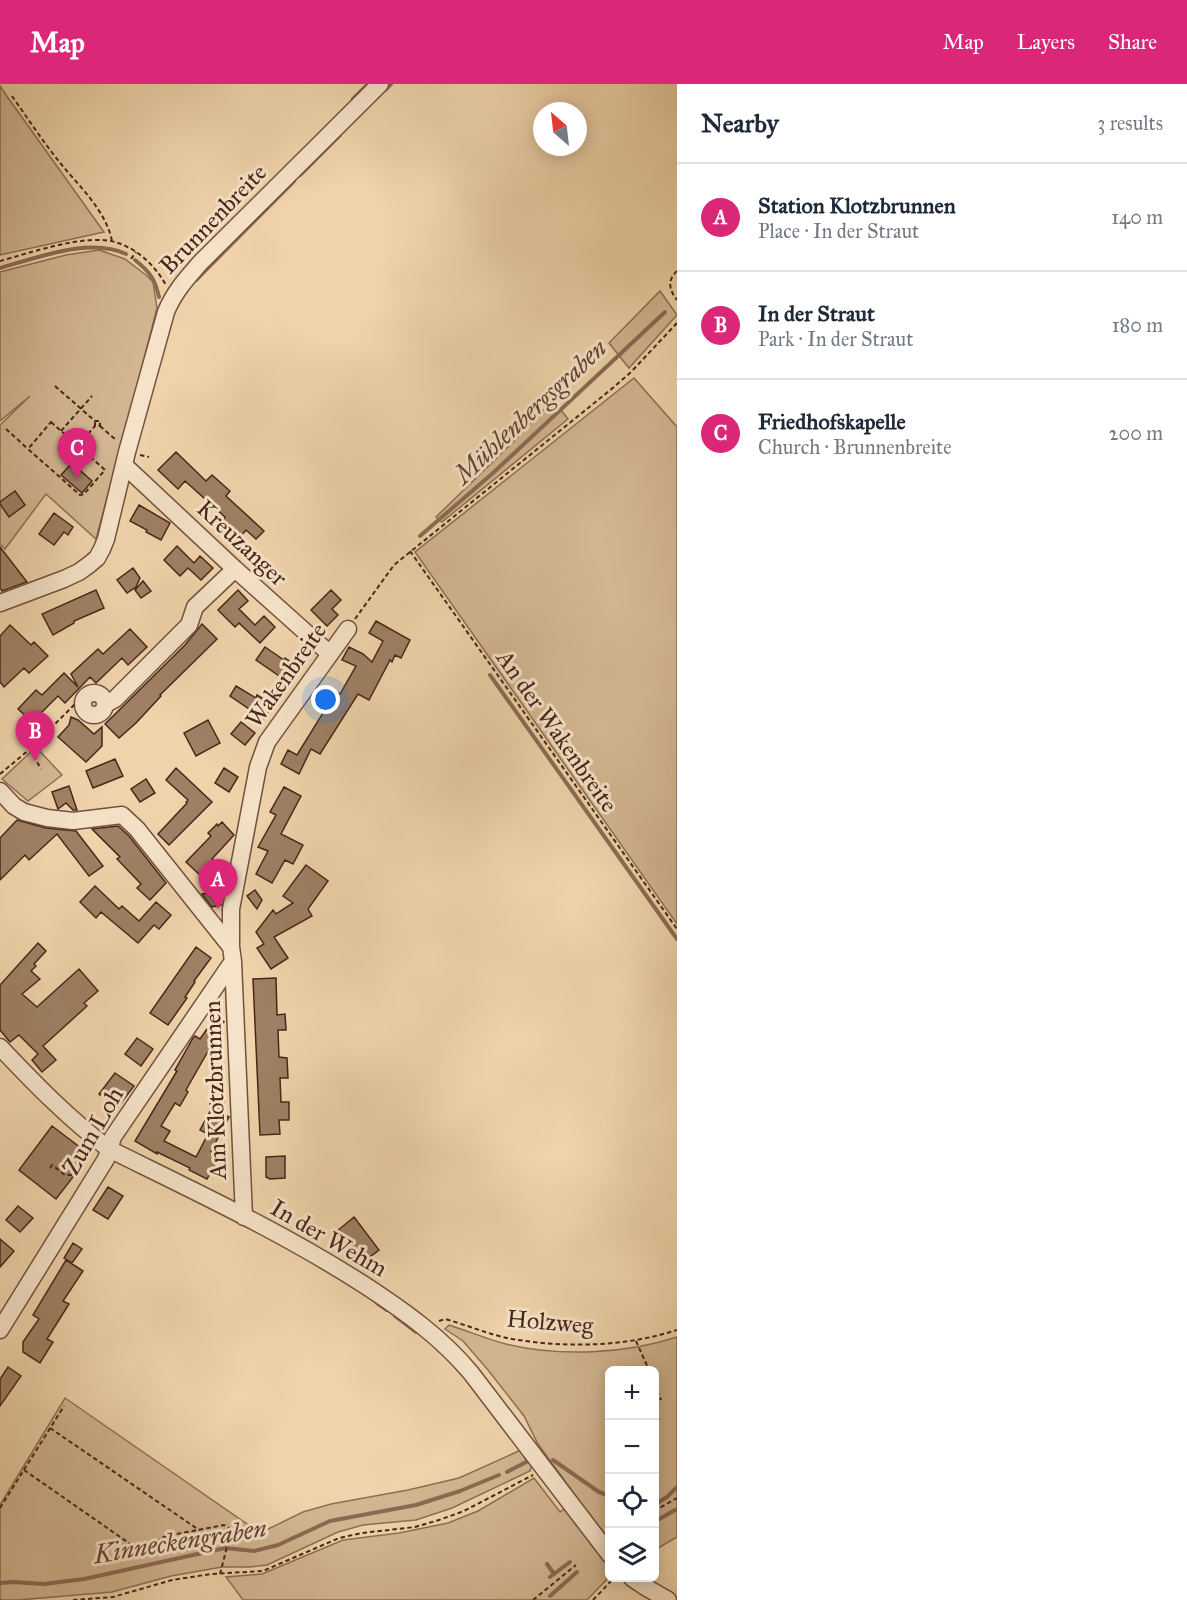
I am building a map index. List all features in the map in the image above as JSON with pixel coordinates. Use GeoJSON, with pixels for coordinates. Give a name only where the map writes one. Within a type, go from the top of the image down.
{"type":"FeatureCollection","features":[{"type":"Feature","properties":{"kind":"street","name":"Brunnenbreite"},"geometry":{"type":"LineString","coordinates":[[0,603],[64,579],[79,572],[97,558],[106,539],[124,465],[172,297],[201,262],[380,84]]}},
{"type":"Feature","properties":{"kind":"street","name":"Kreuzanger"},"geometry":{"type":"LineString","coordinates":[[124,465],[330,654]]}},
{"type":"Feature","properties":{"kind":"street"},"geometry":{"type":"LineString","coordinates":[[82,704],[88,714],[94,716],[100,714],[106,704],[115,699],[189,625],[195,608],[235,569]]}},
{"type":"Feature","properties":{"kind":"street","name":"Wakenbreite"},"geometry":{"type":"LineString","coordinates":[[232,954],[231,909],[258,767],[267,742],[348,629]]}},
{"type":"Feature","properties":{"kind":"street"},"geometry":{"type":"LineString","coordinates":[[0,791],[24,812],[47,818],[80,821],[122,815],[150,845],[232,954]]}},
{"type":"Feature","properties":{"kind":"street","name":"Zum Loh"},"geometry":{"type":"LineString","coordinates":[[0,1330],[106,1160],[113,1137],[232,954]]}},
{"type":"Feature","properties":{"kind":"street","name":"Am Klotzbrunnen"},"geometry":{"type":"LineString","coordinates":[[232,954],[244,1217]]}},
{"type":"Feature","properties":{"kind":"street","name":"In der Wehm"},"geometry":{"type":"LineString","coordinates":[[0,1047],[52,1100],[109,1149],[300,1246],[422,1325],[454,1353],[605,1550]]}},
{"type":"Feature","properties":{"kind":"street"},"geometry":{"type":"LineString","coordinates":[[638,1582],[668,1600]]}},
{"type":"Feature","properties":{"kind":"path"},"geometry":{"type":"LineString","coordinates":[[12,96],[60,163],[95,206],[112,241]]}},
{"type":"Feature","properties":{"kind":"path"},"geometry":{"type":"LineString","coordinates":[[0,261],[96,239],[112,241],[136,252],[155,269],[172,297]]}},
{"type":"Feature","properties":{"kind":"path"},"geometry":{"type":"LineString","coordinates":[[131,259],[136,252]]}},
{"type":"Feature","properties":{"kind":"path"},"geometry":{"type":"LineString","coordinates":[[677,271],[670,280],[672,294],[677,300]]}},
{"type":"Feature","properties":{"kind":"path"},"geometry":{"type":"LineString","coordinates":[[348,629],[394,565],[614,387],[677,323]]}},
{"type":"Feature","properties":{"kind":"path"},"geometry":{"type":"LineString","coordinates":[[55,386],[94,421],[95,426]]}},
{"type":"Feature","properties":{"kind":"path"},"geometry":{"type":"LineString","coordinates":[[61,431],[92,396]]}},
{"type":"Feature","properties":{"kind":"path"},"geometry":{"type":"LineString","coordinates":[[94,421],[100,421],[100,426],[118,442]]}},
{"type":"Feature","properties":{"kind":"path"},"geometry":{"type":"LineString","coordinates":[[6,429],[27,449],[80,495],[84,494],[105,470],[51,422],[27,449]]}},
{"type":"Feature","properties":{"kind":"path"},"geometry":{"type":"LineString","coordinates":[[78,445],[95,426],[100,426]]}},
{"type":"Feature","properties":{"kind":"path","name":"An der Wakenbreite"},"geometry":{"type":"LineString","coordinates":[[410,551],[677,929]]}},
{"type":"Feature","properties":{"kind":"path"},"geometry":{"type":"LineString","coordinates":[[0,774],[30,749],[74,705],[82,704]]}},
{"type":"Feature","properties":{"kind":"path"},"geometry":{"type":"LineString","coordinates":[[30,749],[41,769]]}},
{"type":"Feature","properties":{"kind":"path"},"geometry":{"type":"LineString","coordinates":[[50,1168],[52,1165],[65,1175],[96,1175]]}},
{"type":"Feature","properties":{"kind":"path","name":"Holzweg"},"geometry":{"type":"LineString","coordinates":[[422,1325],[446,1319],[510,1338],[563,1345],[636,1341],[677,1330]]}},
{"type":"Feature","properties":{"kind":"path"},"geometry":{"type":"LineString","coordinates":[[636,1341],[647,1366]]}},
{"type":"Feature","properties":{"kind":"path"},"geometry":{"type":"LineString","coordinates":[[659,1395],[661,1400]]}},
{"type":"Feature","properties":{"kind":"path"},"geometry":{"type":"LineString","coordinates":[[0,1508],[64,1406]]}},
{"type":"Feature","properties":{"kind":"path"},"geometry":{"type":"LineString","coordinates":[[50,1428],[199,1530]]}},
{"type":"Feature","properties":{"kind":"path"},"geometry":{"type":"LineString","coordinates":[[72,1600],[112,1597],[172,1580],[263,1571],[339,1538],[416,1527],[439,1520],[464,1510],[544,1469]]}},
{"type":"Feature","properties":{"kind":"path"},"geometry":{"type":"LineString","coordinates":[[24,1470],[136,1548],[151,1544],[166,1536],[224,1525],[234,1531]]}},
{"type":"Feature","properties":{"kind":"path"},"geometry":{"type":"LineString","coordinates":[[659,1508],[677,1498]]}},
{"type":"Feature","properties":{"kind":"path"},"geometry":{"type":"LineString","coordinates":[[220,1574],[230,1528]]}},
{"type":"Feature","properties":{"kind":"path"},"geometry":{"type":"LineString","coordinates":[[532,1600],[576,1565]]}},
{"type":"Feature","properties":{"kind":"path"},"geometry":{"type":"LineString","coordinates":[[593,1600],[610,1582]]}},
{"type":"Feature","properties":{"kind":"shaded area"},"geometry":{"type":"Polygon","coordinates":[[[0,86],[6,95],[104,232],[0,255],[0,86]]]}},
{"type":"Feature","properties":{"kind":"shaded area"},"geometry":{"type":"Polygon","coordinates":[[[99,250],[125,259],[153,282],[157,308],[96,539],[46,494],[5,549],[0,544],[0,425],[30,396],[0,421],[0,272],[66,255],[99,250]]]}},
{"type":"Feature","properties":{"kind":"shaded area"},"geometry":{"type":"Polygon","coordinates":[[[660,291],[677,315],[629,368],[609,343],[660,291]]]}},
{"type":"Feature","properties":{"kind":"shaded area"},"geometry":{"type":"Polygon","coordinates":[[[634,378],[677,427],[677,924],[415,552],[634,378]]]}},
{"type":"Feature","properties":{"kind":"shaded area"},"geometry":{"type":"Polygon","coordinates":[[[553,400],[568,419],[442,522],[436,517],[510,445],[553,400]]]}},
{"type":"Feature","properties":{"kind":"shaded area"},"geometry":{"type":"Polygon","coordinates":[[[36,747],[62,775],[28,801],[2,779],[36,747]]]}},
{"type":"Feature","properties":{"kind":"shaded area"},"geometry":{"type":"Polygon","coordinates":[[[449,1325],[506,1344],[570,1352],[636,1347],[677,1337],[677,1537],[659,1548],[659,1366],[605,1366],[605,1581],[587,1600],[243,1600],[226,1577],[262,1574],[343,1540],[399,1533],[448,1523],[478,1511],[534,1478],[560,1512],[578,1499],[538,1444],[524,1416],[463,1341],[445,1329],[449,1325]]]}},
{"type":"Feature","properties":{"kind":"shaded area"},"geometry":{"type":"Polygon","coordinates":[[[65,1398],[260,1533],[303,1512],[331,1504],[459,1478],[521,1450],[532,1464],[530,1471],[452,1508],[416,1520],[363,1525],[338,1532],[267,1565],[222,1567],[171,1576],[112,1592],[0,1600],[0,1505],[65,1398]]]}},
{"type":"Feature","properties":{"kind":"building"},"geometry":{"type":"Polygon","coordinates":[[[176,452],[206,481],[212,475],[230,491],[226,496],[264,531],[256,539],[246,530],[241,536],[223,520],[225,517],[185,481],[178,489],[158,470],[176,452]]]}},
{"type":"Feature","properties":{"kind":"building"},"geometry":{"type":"Polygon","coordinates":[[[72,463],[92,481],[82,493],[61,475],[72,463]]]}},
{"type":"Feature","properties":{"kind":"building"},"geometry":{"type":"Polygon","coordinates":[[[15,491],[25,505],[9,517],[0,502],[15,491]]]}},
{"type":"Feature","properties":{"kind":"building"},"geometry":{"type":"Polygon","coordinates":[[[139,505],[170,523],[161,540],[130,521],[139,505]]]}},
{"type":"Feature","properties":{"kind":"building"},"geometry":{"type":"Polygon","coordinates":[[[54,513],[73,527],[68,535],[64,532],[54,545],[39,534],[54,513]]]}},
{"type":"Feature","properties":{"kind":"building"},"geometry":{"type":"Polygon","coordinates":[[[177,546],[194,563],[200,556],[213,568],[201,580],[188,568],[180,576],[164,560],[177,546]]]}},
{"type":"Feature","properties":{"kind":"building"},"geometry":{"type":"Polygon","coordinates":[[[0,547],[27,582],[2,591],[0,588],[0,547]]]}},
{"type":"Feature","properties":{"kind":"building"},"geometry":{"type":"Polygon","coordinates":[[[133,568],[140,578],[136,587],[127,593],[117,580],[133,568]]]}},
{"type":"Feature","properties":{"kind":"building"},"geometry":{"type":"Polygon","coordinates":[[[143,581],[151,591],[141,598],[135,590],[143,581]]]}},
{"type":"Feature","properties":{"kind":"building"},"geometry":{"type":"Polygon","coordinates":[[[96,590],[104,608],[74,621],[53,635],[42,614],[96,590]]]}},
{"type":"Feature","properties":{"kind":"building"},"geometry":{"type":"Polygon","coordinates":[[[238,590],[248,601],[239,609],[255,625],[264,616],[275,627],[260,643],[239,623],[235,627],[218,610],[238,590]]]}},
{"type":"Feature","properties":{"kind":"building"},"geometry":{"type":"Polygon","coordinates":[[[331,590],[341,600],[332,609],[338,615],[327,626],[311,610],[331,590]]]}},
{"type":"Feature","properties":{"kind":"building"},"geometry":{"type":"Polygon","coordinates":[[[376,621],[410,640],[401,658],[395,655],[392,662],[390,660],[369,700],[358,694],[320,754],[311,749],[299,774],[281,764],[288,750],[297,755],[336,692],[340,694],[356,666],[342,660],[349,647],[372,662],[383,641],[369,633],[376,621]]]}},
{"type":"Feature","properties":{"kind":"building"},"geometry":{"type":"Polygon","coordinates":[[[202,624],[217,639],[119,738],[105,724],[185,645],[202,624]]]}},
{"type":"Feature","properties":{"kind":"building"},"geometry":{"type":"Polygon","coordinates":[[[10,625],[31,645],[34,642],[48,656],[29,673],[24,668],[4,687],[0,682],[0,636],[10,625]]]}},
{"type":"Feature","properties":{"kind":"building"},"geometry":{"type":"Polygon","coordinates":[[[130,629],[147,647],[128,665],[122,658],[96,683],[90,677],[65,703],[58,696],[32,722],[18,709],[36,690],[42,695],[64,673],[78,687],[71,674],[98,649],[103,654],[130,629]]]}},
{"type":"Feature","properties":{"kind":"building"},"geometry":{"type":"Polygon","coordinates":[[[265,647],[298,667],[288,682],[256,660],[265,647]]]}},
{"type":"Feature","properties":{"kind":"building"},"geometry":{"type":"Polygon","coordinates":[[[236,686],[273,705],[264,719],[230,696],[236,686]]]}},
{"type":"Feature","properties":{"kind":"building"},"geometry":{"type":"Polygon","coordinates":[[[71,717],[94,734],[102,727],[102,746],[86,762],[58,737],[69,725],[71,717]]]}},
{"type":"Feature","properties":{"kind":"building"},"geometry":{"type":"Polygon","coordinates":[[[208,720],[220,743],[196,756],[184,733],[208,720]]]}},
{"type":"Feature","properties":{"kind":"building"},"geometry":{"type":"Polygon","coordinates":[[[241,722],[255,733],[245,745],[231,734],[241,722]]]}},
{"type":"Feature","properties":{"kind":"building"},"geometry":{"type":"Polygon","coordinates":[[[115,759],[123,776],[93,788],[86,771],[115,759]]]}},
{"type":"Feature","properties":{"kind":"building"},"geometry":{"type":"Polygon","coordinates":[[[176,768],[212,802],[169,845],[158,834],[188,800],[166,780],[176,768]]]}},
{"type":"Feature","properties":{"kind":"building"},"geometry":{"type":"Polygon","coordinates":[[[224,768],[238,777],[229,792],[215,783],[224,768]]]}},
{"type":"Feature","properties":{"kind":"building"},"geometry":{"type":"Polygon","coordinates":[[[146,779],[155,793],[140,802],[131,789],[146,779]]]}},
{"type":"Feature","properties":{"kind":"building"},"geometry":{"type":"Polygon","coordinates":[[[69,786],[77,810],[73,810],[66,803],[58,809],[52,792],[69,786]]]}},
{"type":"Feature","properties":{"kind":"building"},"geometry":{"type":"Polygon","coordinates":[[[284,787],[301,796],[281,834],[303,845],[293,864],[285,860],[272,883],[256,874],[268,851],[258,847],[276,815],[270,812],[284,787]]]}},
{"type":"Feature","properties":{"kind":"building"},"geometry":{"type":"Polygon","coordinates":[[[17,820],[46,828],[76,831],[103,866],[89,876],[57,834],[29,860],[25,855],[0,880],[0,838],[17,820]]]}},
{"type":"Feature","properties":{"kind":"building"},"geometry":{"type":"Polygon","coordinates":[[[222,822],[234,835],[212,859],[225,874],[216,883],[221,905],[212,907],[202,894],[213,892],[200,879],[202,877],[186,862],[211,836],[208,833],[222,822]]]}},
{"type":"Feature","properties":{"kind":"building"},"geometry":{"type":"Polygon","coordinates":[[[118,826],[129,836],[166,883],[150,900],[137,888],[141,884],[117,859],[120,857],[92,829],[118,826]]]}},
{"type":"Feature","properties":{"kind":"building"},"geometry":{"type":"Polygon","coordinates":[[[306,865],[328,881],[308,909],[312,916],[274,937],[288,958],[271,969],[257,948],[264,944],[256,932],[273,910],[276,914],[293,903],[283,896],[306,865]]]}},
{"type":"Feature","properties":{"kind":"building"},"geometry":{"type":"Polygon","coordinates":[[[95,886],[119,909],[122,906],[139,921],[156,902],[171,915],[159,929],[154,925],[138,943],[101,912],[96,918],[80,902],[95,886]]]}},
{"type":"Feature","properties":{"kind":"building"},"geometry":{"type":"Polygon","coordinates":[[[255,890],[262,900],[257,909],[247,896],[255,890]]]}},
{"type":"Feature","properties":{"kind":"building"},"geometry":{"type":"Polygon","coordinates":[[[38,943],[46,951],[31,971],[40,979],[22,994],[37,1007],[79,969],[98,991],[84,1003],[87,1006],[43,1046],[56,1060],[42,1072],[32,1060],[38,1054],[19,1035],[10,1042],[0,1030],[0,985],[38,943]]]}},
{"type":"Feature","properties":{"kind":"building"},"geometry":{"type":"Polygon","coordinates":[[[196,947],[211,958],[194,981],[185,997],[187,998],[168,1025],[150,1013],[196,947]]]}},
{"type":"Feature","properties":{"kind":"building"},"geometry":{"type":"Polygon","coordinates":[[[276,978],[277,1015],[285,1014],[286,1030],[278,1030],[279,1057],[287,1058],[288,1078],[280,1078],[281,1102],[289,1102],[289,1120],[279,1120],[280,1134],[260,1135],[253,979],[276,978]]]}},
{"type":"Feature","properties":{"kind":"building"},"geometry":{"type":"Polygon","coordinates":[[[216,1016],[224,1022],[218,1030],[223,1034],[218,1041],[215,1039],[186,1090],[188,1092],[180,1106],[175,1103],[161,1126],[170,1131],[164,1141],[196,1157],[208,1134],[200,1130],[212,1108],[229,1117],[211,1151],[220,1156],[207,1179],[135,1141],[177,1071],[175,1070],[193,1038],[195,1036],[200,1039],[216,1016]]]}},
{"type":"Feature","properties":{"kind":"building"},"geometry":{"type":"Polygon","coordinates":[[[137,1038],[153,1049],[141,1066],[125,1054],[137,1038]]]}},
{"type":"Feature","properties":{"kind":"building"},"geometry":{"type":"Polygon","coordinates":[[[115,1073],[134,1086],[118,1107],[99,1094],[115,1073]]]}},
{"type":"Feature","properties":{"kind":"building"},"geometry":{"type":"Polygon","coordinates":[[[215,1094],[225,1100],[220,1109],[210,1104],[215,1094]]]}},
{"type":"Feature","properties":{"kind":"building"},"geometry":{"type":"Polygon","coordinates":[[[52,1126],[90,1155],[56,1199],[19,1170],[52,1126]]]}},
{"type":"Feature","properties":{"kind":"building"},"geometry":{"type":"Polygon","coordinates":[[[285,1156],[285,1178],[266,1177],[266,1157],[285,1156]]]}},
{"type":"Feature","properties":{"kind":"building"},"geometry":{"type":"Polygon","coordinates":[[[108,1187],[123,1196],[108,1219],[93,1210],[108,1187]]]}},
{"type":"Feature","properties":{"kind":"building"},"geometry":{"type":"Polygon","coordinates":[[[18,1206],[33,1218],[20,1232],[6,1220],[18,1206]]]}},
{"type":"Feature","properties":{"kind":"building"},"geometry":{"type":"Polygon","coordinates":[[[354,1217],[379,1250],[359,1265],[331,1236],[354,1217]]]}},
{"type":"Feature","properties":{"kind":"building"},"geometry":{"type":"Polygon","coordinates":[[[0,1239],[14,1251],[0,1267],[0,1239]]]}},
{"type":"Feature","properties":{"kind":"building"},"geometry":{"type":"Polygon","coordinates":[[[73,1243],[82,1249],[72,1263],[64,1258],[73,1243]]]}},
{"type":"Feature","properties":{"kind":"building"},"geometry":{"type":"Polygon","coordinates":[[[66,1260],[83,1271],[63,1301],[69,1304],[47,1339],[53,1342],[40,1363],[23,1352],[23,1342],[39,1319],[33,1315],[66,1260]]]}},
{"type":"Feature","properties":{"kind":"building"},"geometry":{"type":"Polygon","coordinates":[[[8,1367],[21,1376],[0,1406],[0,1379],[8,1367]]]}},
{"type":"Feature","properties":{"kind":"waterway"},"geometry":{"type":"LineString","coordinates":[[353,99],[368,84]]}},
{"type":"Feature","properties":{"kind":"waterway"},"geometry":{"type":"LineString","coordinates":[[385,90],[391,84]]}},
{"type":"Feature","properties":{"kind":"waterway"},"geometry":{"type":"LineString","coordinates":[[300,175],[340,135]]}},
{"type":"Feature","properties":{"kind":"waterway"},"geometry":{"type":"LineString","coordinates":[[196,280],[294,181]]}},
{"type":"Feature","properties":{"kind":"waterway"},"geometry":{"type":"LineString","coordinates":[[0,268],[80,248],[111,249],[126,254]]}},
{"type":"Feature","properties":{"kind":"waterway"},"geometry":{"type":"LineString","coordinates":[[135,260],[151,276],[159,297]]}},
{"type":"Feature","properties":{"kind":"waterway","name":"Mühlenbergsgraben"},"geometry":{"type":"LineString","coordinates":[[420,536],[493,473],[665,312]]}},
{"type":"Feature","properties":{"kind":"waterway"},"geometry":{"type":"LineString","coordinates":[[490,675],[677,939]]}},
{"type":"Feature","properties":{"kind":"waterway"},"geometry":{"type":"LineString","coordinates":[[377,1303],[387,1310]]}},
{"type":"Feature","properties":{"kind":"waterway"},"geometry":{"type":"LineString","coordinates":[[395,1316],[416,1332]]}},
{"type":"Feature","properties":{"kind":"waterway","name":"Kinneckengraben"},"geometry":{"type":"LineString","coordinates":[[507,1472],[528,1461],[526,1458]]}},
{"type":"Feature","properties":{"kind":"waterway","name":"Kinneckengraben"},"geometry":{"type":"LineString","coordinates":[[553,1460],[605,1494]]}},
{"type":"Feature","properties":{"kind":"waterway","name":"Kinneckengraben"},"geometry":{"type":"LineString","coordinates":[[0,1583],[44,1584],[84,1579],[225,1548],[254,1551],[278,1545],[330,1521],[416,1505],[499,1475]]}},
{"type":"Feature","properties":{"kind":"waterway","name":"Kinneckengraben"},"geometry":{"type":"LineString","coordinates":[[659,1502],[677,1487]]}},
{"type":"Feature","properties":{"kind":"waterway"},"geometry":{"type":"LineString","coordinates":[[659,1519],[677,1509]]}},
{"type":"Feature","properties":{"kind":"waterway"},"geometry":{"type":"LineString","coordinates":[[550,1577],[570,1562]]}},
{"type":"Feature","properties":{"kind":"waterway"},"geometry":{"type":"LineString","coordinates":[[547,1564],[554,1574]]}},
{"type":"Feature","properties":{"kind":"waterway"},"geometry":{"type":"LineString","coordinates":[[550,1596],[577,1572]]}},
{"type":"Feature","properties":{"kind":"place","name":"Friedhofskapelle"},"geometry":{"type":"Point","coordinates":[77,478]}},
{"type":"Feature","properties":{"kind":"place","name":"In der Straut"},"geometry":{"type":"Point","coordinates":[35,761]}},
{"type":"Feature","properties":{"kind":"place","name":"Station Klotzbrunnen"},"geometry":{"type":"Point","coordinates":[218,909]}}]}
